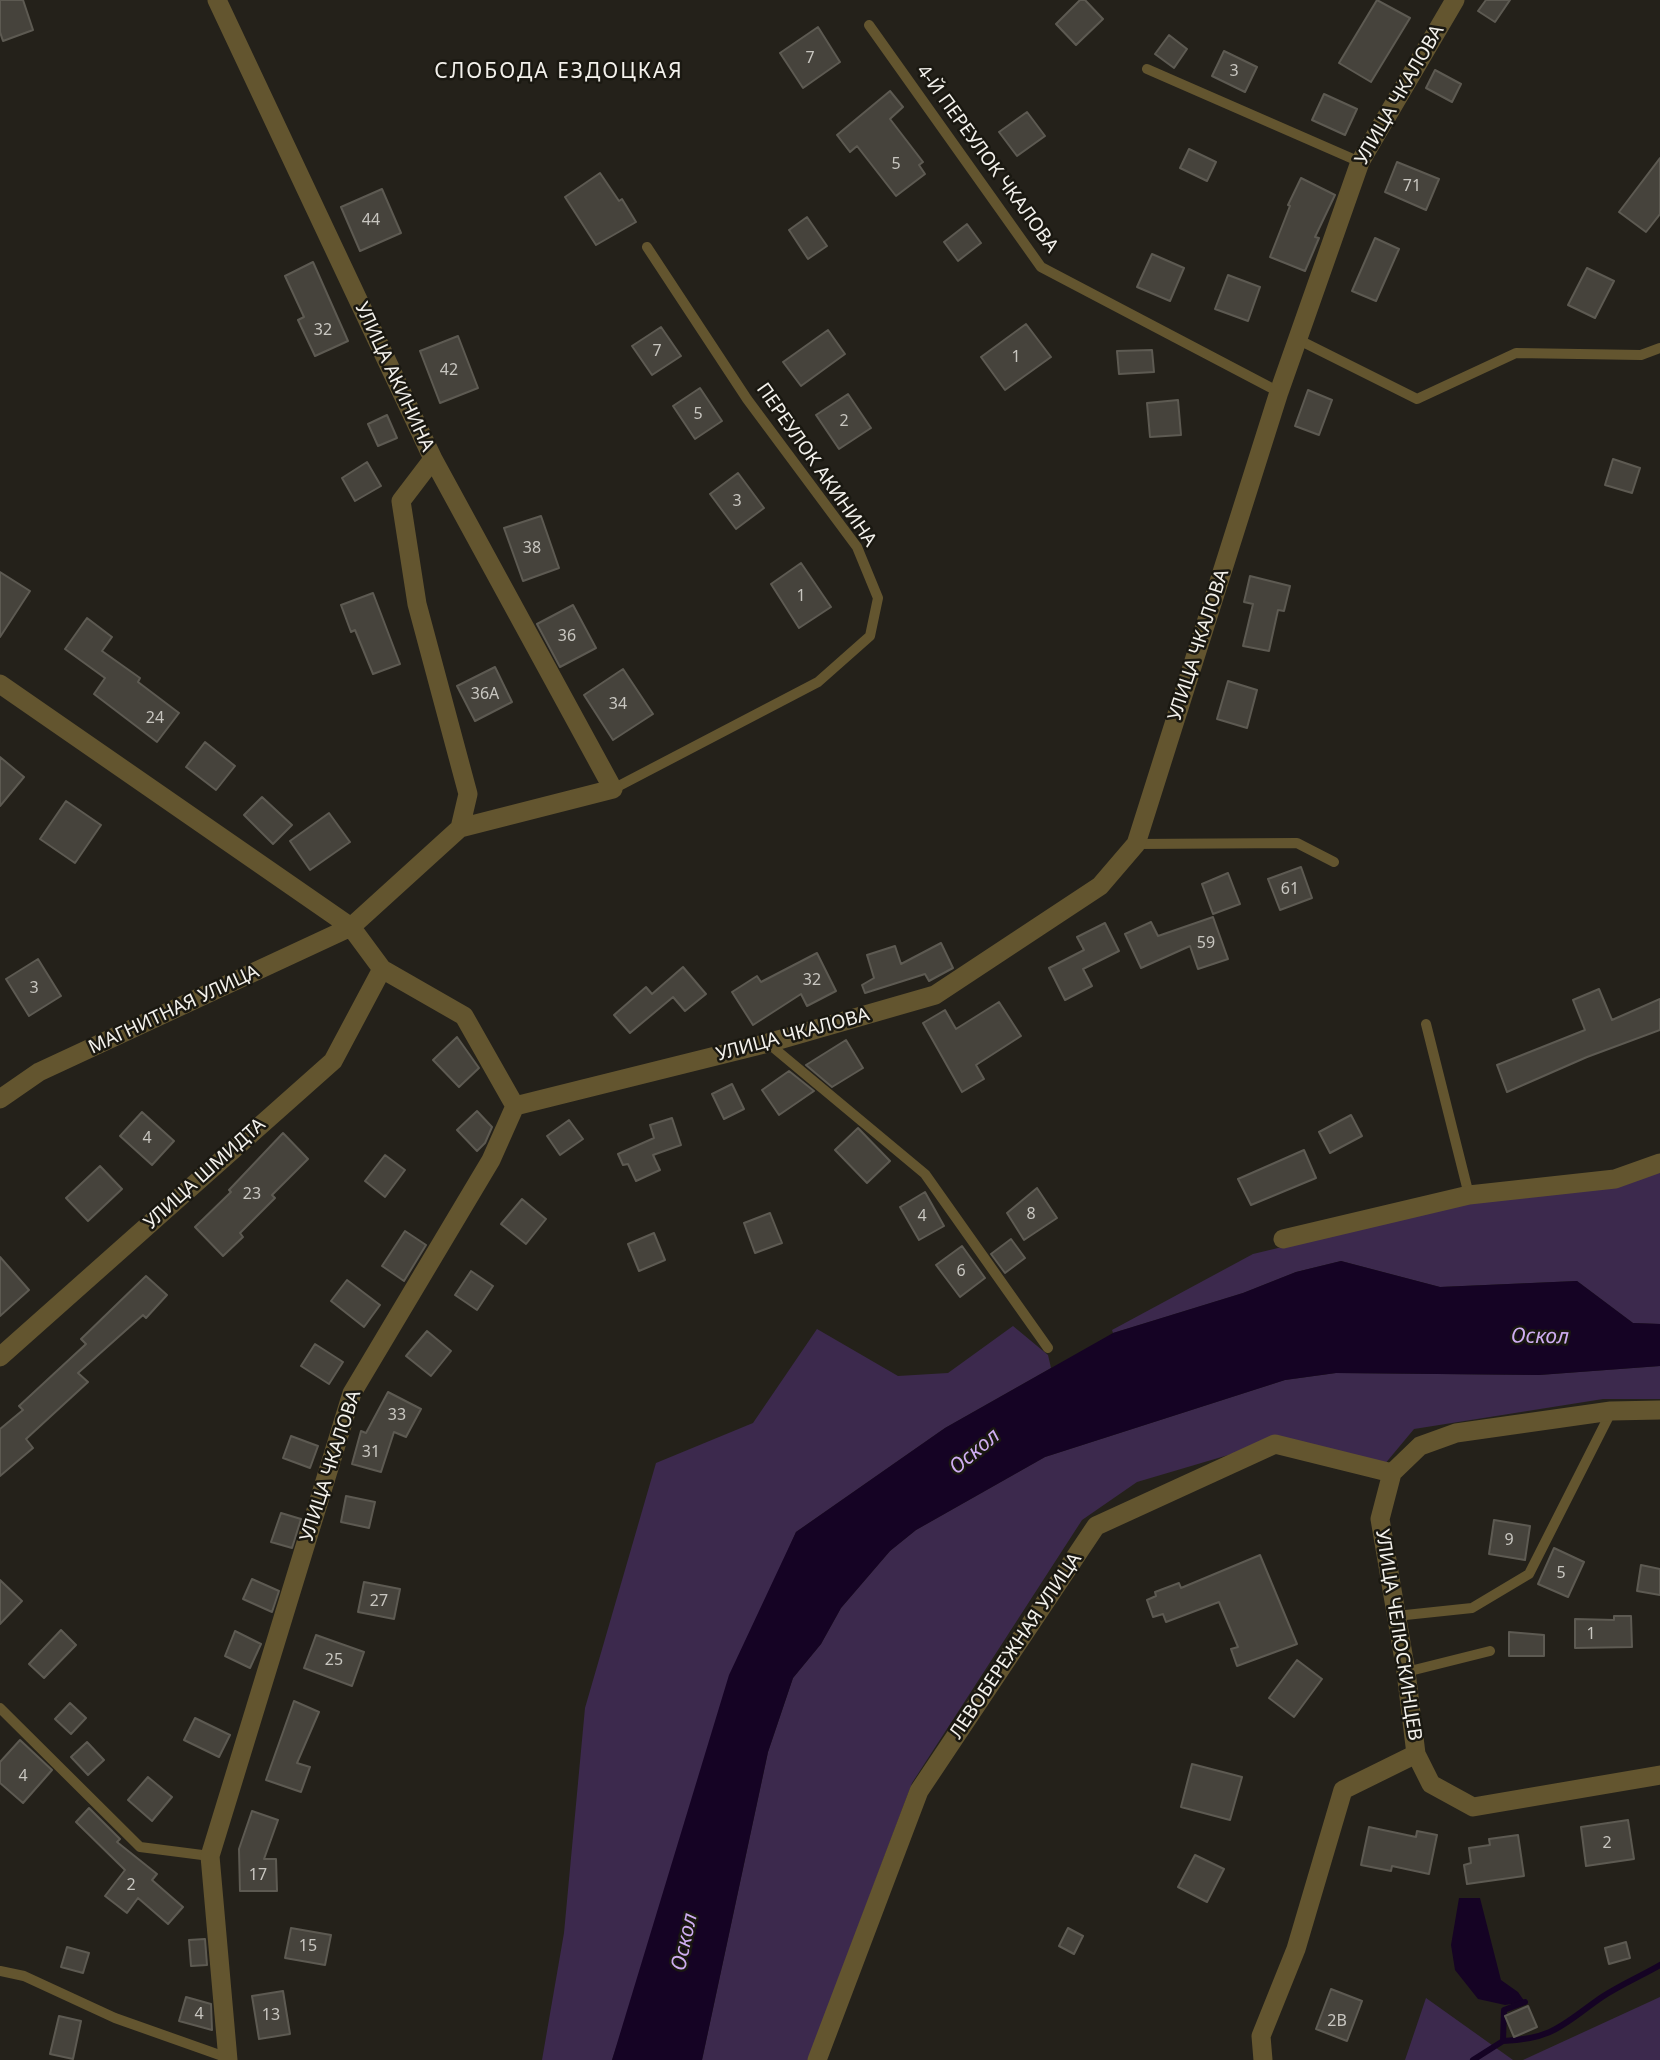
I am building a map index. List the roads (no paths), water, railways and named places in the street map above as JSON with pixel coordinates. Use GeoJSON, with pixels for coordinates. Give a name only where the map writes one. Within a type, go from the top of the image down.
{"type":"FeatureCollection","features":[{"type":"Feature","properties":{"kind":"street","name":"УЛИЦА АКИНИНА"},"geometry":{"type":"LineString","coordinates":[[217,0],[433,459],[401,501],[417,604],[468,794],[460,828]]}},
{"type":"Feature","properties":{"kind":"street","name":"УЛИЦА ЧКАЛОВА"},"geometry":{"type":"LineString","coordinates":[[228,2059],[210,1856],[352,1393],[491,1160],[515,1106],[768,1044],[935,995],[1100,886],[1136,844],[1279,392],[1360,162],[1455,0]]}},
{"type":"Feature","properties":{"kind":"street"},"geometry":{"type":"LineString","coordinates":[[351,927],[460,828],[613,789],[433,459]]}},
{"type":"Feature","properties":{"kind":"street"},"geometry":{"type":"LineString","coordinates":[[0,684],[351,927],[382,969],[464,1016],[515,1106]]}},
{"type":"Feature","properties":{"kind":"street","name":"МАГНИТНАЯ УЛИЦА"},"geometry":{"type":"LineString","coordinates":[[0,1100],[39,1072],[351,927]]}},
{"type":"Feature","properties":{"kind":"street","name":"УЛИЦА ШМИДТА"},"geometry":{"type":"LineString","coordinates":[[0,1357],[333,1061],[382,969]]}},
{"type":"Feature","properties":{"kind":"street"},"geometry":{"type":"LineString","coordinates":[[1283,1239],[1469,1195],[1615,1179],[1660,1163]]}},
{"type":"Feature","properties":{"kind":"street"},"geometry":{"type":"LineString","coordinates":[[1392,1473],[1420,1446],[1456,1433],[1611,1412],[1660,1410]]}},
{"type":"Feature","properties":{"kind":"street","name":"ЛЕВОБЕРЕЖНАЯ УЛИЦА"},"geometry":{"type":"LineString","coordinates":[[817,2060],[919,1791],[1097,1526],[1275,1444],[1392,1473]]}},
{"type":"Feature","properties":{"kind":"street","name":"УЛИЦА ЧЕЛЮСКИНЦЕВ"},"geometry":{"type":"LineString","coordinates":[[1392,1473],[1380,1519],[1406,1672],[1416,1754],[1431,1784],[1473,1807],[1660,1775]]}},
{"type":"Feature","properties":{"kind":"street"},"geometry":{"type":"LineString","coordinates":[[1263,2060],[1261,2036],[1296,1948],[1343,1790],[1416,1754]]}},
{"type":"Feature","properties":{"kind":"lane","name":"4-Й ПЕРЕУЛОК ЧКАЛОВА"},"geometry":{"type":"LineString","coordinates":[[869,25],[1041,267],[1279,392]]}},
{"type":"Feature","properties":{"kind":"lane"},"geometry":{"type":"LineString","coordinates":[[1147,69],[1360,162]]}},
{"type":"Feature","properties":{"kind":"lane","name":"ПЕРЕУЛОК АКИНИНА"},"geometry":{"type":"LineString","coordinates":[[613,789],[818,682],[870,636],[878,598],[857,547],[747,399],[647,247]]}},
{"type":"Feature","properties":{"kind":"lane"},"geometry":{"type":"LineString","coordinates":[[1299,340],[1417,399],[1516,353],[1641,355],[1660,348]]}},
{"type":"Feature","properties":{"kind":"lane"},"geometry":{"type":"LineString","coordinates":[[1136,844],[1297,843],[1334,862]]}},
{"type":"Feature","properties":{"kind":"lane"},"geometry":{"type":"LineString","coordinates":[[1426,1024],[1469,1195]]}},
{"type":"Feature","properties":{"kind":"lane"},"geometry":{"type":"LineString","coordinates":[[768,1044],[925,1174],[1048,1348]]}},
{"type":"Feature","properties":{"kind":"lane"},"geometry":{"type":"LineString","coordinates":[[1396,1616],[1472,1608],[1529,1574],[1611,1412]]}},
{"type":"Feature","properties":{"kind":"lane"},"geometry":{"type":"LineString","coordinates":[[1406,1672],[1490,1651]]}},
{"type":"Feature","properties":{"kind":"lane"},"geometry":{"type":"LineString","coordinates":[[0,1708],[140,1847],[210,1856]]}},
{"type":"Feature","properties":{"kind":"lane"},"geometry":{"type":"LineString","coordinates":[[0,1970],[24,1976],[115,2018],[228,2059]]}},
{"type":"Feature","properties":{"kind":"water","name":"Оскол"},"geometry":{"type":"Polygon","coordinates":[[[1341,1261],[1440,1287],[1577,1281],[1633,1323],[1660,1324],[1660,1366],[1539,1375],[1336,1373],[1285,1380],[1045,1457],[916,1530],[890,1551],[841,1608],[821,1644],[793,1678],[768,1752],[702,2060],[612,2060],[729,1675],[796,1532],[945,1428],[1113,1333],[1243,1293],[1296,1272],[1341,1261]]]}},
{"type":"Feature","properties":{"kind":"water"},"geometry":{"type":"Polygon","coordinates":[[[1459,1898],[1480,1898],[1501,1980],[1518,1992],[1525,2002],[1505,2005],[1478,1999],[1455,1970],[1451,1945],[1459,1898]]]}},
{"type":"Feature","properties":{"kind":"waterway"},"geometry":{"type":"LineString","coordinates":[[1525,2002],[1504,2010],[1503,2041],[1534,2037],[1557,2028],[1609,1993],[1660,1965]]}},
{"type":"Feature","properties":{"kind":"waterway"},"geometry":{"type":"LineString","coordinates":[[1473,2060],[1503,2041]]}},
{"type":"Feature","properties":{"kind":"district","name":"СЛОБОДА ЕЗДОЦКАЯ"},"geometry":{"type":"Point","coordinates":[559,72]}}]}
